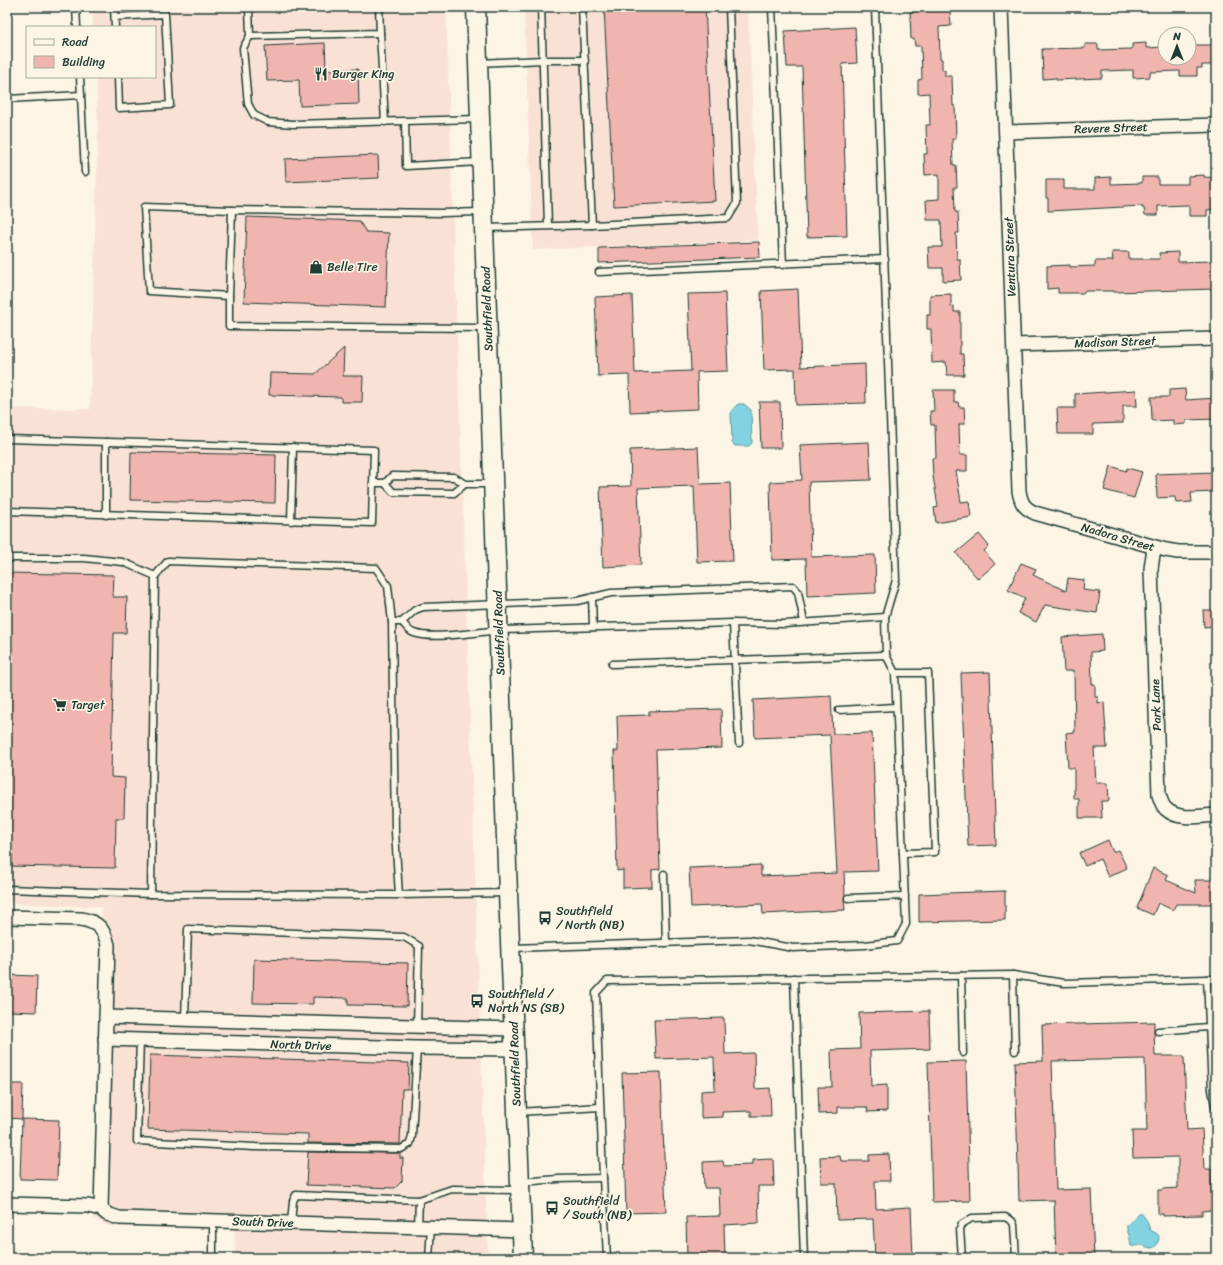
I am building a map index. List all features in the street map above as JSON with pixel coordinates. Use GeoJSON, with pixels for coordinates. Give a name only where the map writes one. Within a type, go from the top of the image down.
{"type":"FeatureCollection","features":[{"type":"Feature","properties":{"kind":"main road","name":"Southfield Road"},"geometry":{"type":"LineString","coordinates":[[476,7],[510,948],[523,1258]]}},
{"type":"Feature","properties":{"kind":"street","name":"Ventura Street"},"geometry":{"type":"LineString","coordinates":[[1001,7],[1019,491],[1023,506]]}},
{"type":"Feature","properties":{"kind":"street","name":"Revere Street"},"geometry":{"type":"LineString","coordinates":[[1006,132],[1216,125]]}},
{"type":"Feature","properties":{"kind":"street","name":"Madison Street"},"geometry":{"type":"LineString","coordinates":[[1014,345],[1216,339]]}},
{"type":"Feature","properties":{"kind":"street","name":"Nadora Street"},"geometry":{"type":"LineString","coordinates":[[1023,506],[1035,513],[1154,547],[1178,552],[1216,552]]}},
{"type":"Feature","properties":{"kind":"street","name":"Park Lane"},"geometry":{"type":"LineString","coordinates":[[1154,547],[1151,569],[1159,795],[1165,809],[1173,814],[1181,816],[1216,815]]}},
{"type":"Feature","properties":{"kind":"street"},"geometry":{"type":"LineString","coordinates":[[7,917],[81,919],[91,921],[100,927],[106,938],[108,945],[101,1209]]}},
{"type":"Feature","properties":{"kind":"street","name":"North Drive"},"geometry":{"type":"LineString","coordinates":[[106,1017],[514,1028]]}},
{"type":"Feature","properties":{"kind":"street"},"geometry":{"type":"LineString","coordinates":[[184,1041],[185,1020]]}},
{"type":"Feature","properties":{"kind":"street"},"geometry":{"type":"LineString","coordinates":[[417,1048],[418,1026]]}},
{"type":"Feature","properties":{"kind":"street","name":"North Drive"},"geometry":{"type":"LineString","coordinates":[[105,1039],[417,1048],[515,1049]]}},
{"type":"Feature","properties":{"kind":"street","name":"South Drive"},"geometry":{"type":"LineString","coordinates":[[7,1204],[88,1206],[101,1209],[107,1214],[119,1218],[522,1230]]}},
{"type":"Feature","properties":{"kind":"lane"},"geometry":{"type":"LineString","coordinates":[[76,7],[77,26]]}},
{"type":"Feature","properties":{"kind":"lane"},"geometry":{"type":"LineString","coordinates":[[114,7],[115,26]]}},
{"type":"Feature","properties":{"kind":"lane"},"geometry":{"type":"LineString","coordinates":[[249,7],[250,36],[243,48],[248,104],[254,115],[268,122],[293,124],[480,119]]}},
{"type":"Feature","properties":{"kind":"lane"},"geometry":{"type":"LineString","coordinates":[[379,7],[385,122]]}},
{"type":"Feature","properties":{"kind":"lane"},"geometry":{"type":"LineString","coordinates":[[541,7],[548,225]]}},
{"type":"Feature","properties":{"kind":"lane"},"geometry":{"type":"LineString","coordinates":[[582,7],[592,225]]}},
{"type":"Feature","properties":{"kind":"lane"},"geometry":{"type":"LineString","coordinates":[[229,296],[149,291],[144,207],[232,210],[442,213],[483,220],[548,225],[592,225],[728,218],[737,203],[729,7]]}},
{"type":"Feature","properties":{"kind":"lane"},"geometry":{"type":"LineString","coordinates":[[772,7],[783,264]]}},
{"type":"Feature","properties":{"kind":"lane"},"geometry":{"type":"LineString","coordinates":[[510,948],[749,940],[793,948],[865,945],[897,941],[906,924],[895,673],[886,656],[885,617],[896,580],[875,7]]}},
{"type":"Feature","properties":{"kind":"lane"},"geometry":{"type":"LineString","coordinates":[[115,17],[166,14],[170,105],[119,108],[118,78]]}},
{"type":"Feature","properties":{"kind":"lane"},"geometry":{"type":"LineString","coordinates":[[250,36],[380,33]]}},
{"type":"Feature","properties":{"kind":"lane"},"geometry":{"type":"LineString","coordinates":[[478,63],[584,60]]}},
{"type":"Feature","properties":{"kind":"lane"},"geometry":{"type":"LineString","coordinates":[[80,78],[84,172]]}},
{"type":"Feature","properties":{"kind":"lane"},"geometry":{"type":"LineString","coordinates":[[7,99],[81,95]]}},
{"type":"Feature","properties":{"kind":"lane"},"geometry":{"type":"LineString","coordinates":[[405,121],[406,166],[482,162]]}},
{"type":"Feature","properties":{"kind":"lane"},"geometry":{"type":"LineString","coordinates":[[232,210],[229,326],[487,328]]}},
{"type":"Feature","properties":{"kind":"lane"},"geometry":{"type":"LineString","coordinates":[[598,272],[885,259]]}},
{"type":"Feature","properties":{"kind":"lane"},"geometry":{"type":"LineString","coordinates":[[7,439],[374,450],[372,523],[7,511]]}},
{"type":"Feature","properties":{"kind":"lane"},"geometry":{"type":"LineString","coordinates":[[106,442],[106,515]]}},
{"type":"Feature","properties":{"kind":"lane"},"geometry":{"type":"LineString","coordinates":[[291,521],[292,448]]}},
{"type":"Feature","properties":{"kind":"lane"},"geometry":{"type":"LineString","coordinates":[[373,483],[385,483],[392,476],[454,477],[465,484],[493,484]]}},
{"type":"Feature","properties":{"kind":"lane"},"geometry":{"type":"LineString","coordinates":[[385,483],[393,492],[454,493],[465,484]]}},
{"type":"Feature","properties":{"kind":"lane"},"geometry":{"type":"LineString","coordinates":[[7,558],[84,558],[123,562],[155,576]]}},
{"type":"Feature","properties":{"kind":"lane"},"geometry":{"type":"LineString","coordinates":[[151,894],[155,576],[168,561],[376,568],[388,586],[392,622],[395,832],[398,895]]}},
{"type":"Feature","properties":{"kind":"lane"},"geometry":{"type":"LineString","coordinates":[[392,622],[402,622],[415,610],[423,607],[577,601],[610,593],[793,586],[798,592],[804,622]]}},
{"type":"Feature","properties":{"kind":"lane"},"geometry":{"type":"LineString","coordinates":[[592,597],[593,628]]}},
{"type":"Feature","properties":{"kind":"lane"},"geometry":{"type":"LineString","coordinates":[[402,622],[412,633],[424,636],[499,630],[804,622],[885,617]]}},
{"type":"Feature","properties":{"kind":"lane"},"geometry":{"type":"LineString","coordinates":[[733,623],[739,743]]}},
{"type":"Feature","properties":{"kind":"lane"},"geometry":{"type":"LineString","coordinates":[[612,664],[886,656]]}},
{"type":"Feature","properties":{"kind":"lane"},"geometry":{"type":"LineString","coordinates":[[895,673],[928,673],[935,852],[903,853]]}},
{"type":"Feature","properties":{"kind":"lane"},"geometry":{"type":"LineString","coordinates":[[839,710],[896,707]]}},
{"type":"Feature","properties":{"kind":"lane"},"geometry":{"type":"LineString","coordinates":[[664,874],[666,943]]}},
{"type":"Feature","properties":{"kind":"lane"},"geometry":{"type":"LineString","coordinates":[[7,889],[151,894],[398,895],[508,893]]}},
{"type":"Feature","properties":{"kind":"lane"},"geometry":{"type":"LineString","coordinates":[[848,898],[905,896]]}},
{"type":"Feature","properties":{"kind":"lane"},"geometry":{"type":"LineString","coordinates":[[185,1020],[188,929],[404,937],[419,946],[418,1026]]}},
{"type":"Feature","properties":{"kind":"lane"},"geometry":{"type":"LineString","coordinates":[[1013,975],[1015,1051]]}},
{"type":"Feature","properties":{"kind":"lane"},"geometry":{"type":"LineString","coordinates":[[607,1258],[596,993],[607,981],[1013,975],[1064,983],[1216,979]]}},
{"type":"Feature","properties":{"kind":"lane"},"geometry":{"type":"LineString","coordinates":[[961,976],[963,1053]]}},
{"type":"Feature","properties":{"kind":"lane"},"geometry":{"type":"LineString","coordinates":[[794,978],[804,1258]]}},
{"type":"Feature","properties":{"kind":"lane"},"geometry":{"type":"LineString","coordinates":[[1207,979],[1212,1090],[1216,1110]]}},
{"type":"Feature","properties":{"kind":"lane"},"geometry":{"type":"LineString","coordinates":[[1158,1031],[1208,1027]]}},
{"type":"Feature","properties":{"kind":"lane"},"geometry":{"type":"LineString","coordinates":[[140,1040],[137,1141],[254,1147],[401,1149],[410,1144],[412,1136],[417,1048]]}},
{"type":"Feature","properties":{"kind":"lane"},"geometry":{"type":"LineString","coordinates":[[517,1112],[600,1107]]}},
{"type":"Feature","properties":{"kind":"lane"},"geometry":{"type":"LineString","coordinates":[[291,1223],[293,1201],[296,1195],[419,1200],[452,1189],[520,1186],[558,1179],[603,1178]]}},
{"type":"Feature","properties":{"kind":"lane"},"geometry":{"type":"LineString","coordinates":[[419,1200],[429,1258]]}},
{"type":"Feature","properties":{"kind":"lane"},"geometry":{"type":"LineString","coordinates":[[962,1258],[960,1229],[962,1224],[972,1218],[1005,1216],[1012,1220],[1014,1225],[1016,1258]]}},
{"type":"Feature","properties":{"kind":"lane"},"geometry":{"type":"LineString","coordinates":[[213,1220],[213,1258]]}},
{"type":"Feature","properties":{"kind":"shaded area"},"geometry":{"type":"Polygon","coordinates":[[[92,7],[446,7],[488,1258],[236,1258],[234,1230],[108,1226],[93,1218],[102,907],[7,903],[7,408],[90,409],[98,132],[96,78],[156,78],[156,26],[93,26],[92,7]]]}},
{"type":"Feature","properties":{"kind":"shaded area"},"geometry":{"type":"Polygon","coordinates":[[[524,7],[748,7],[758,240],[533,250],[524,7]]]}},
{"type":"Feature","properties":{"kind":"water"},"geometry":{"type":"Polygon","coordinates":[[[738,404],[744,404],[751,410],[752,443],[749,446],[735,446],[732,443],[731,411],[738,404]]]}},
{"type":"Feature","properties":{"kind":"water"},"geometry":{"type":"Polygon","coordinates":[[[1139,1213],[1142,1214],[1147,1221],[1150,1230],[1159,1236],[1157,1244],[1153,1248],[1141,1245],[1131,1246],[1127,1226],[1139,1213]]]}},
{"type":"Feature","properties":{"kind":"building"},"geometry":{"type":"Polygon","coordinates":[[[604,7],[705,7],[715,201],[614,206],[604,7]]]}},
{"type":"Feature","properties":{"kind":"building"},"geometry":{"type":"Polygon","coordinates":[[[950,10],[951,26],[939,27],[940,59],[942,59],[942,70],[945,70],[945,76],[952,76],[953,106],[955,106],[956,139],[952,139],[953,165],[956,165],[957,187],[954,187],[955,212],[958,212],[959,233],[956,233],[957,259],[960,259],[961,280],[943,281],[943,268],[929,268],[928,247],[942,247],[941,220],[927,220],[926,200],[939,199],[939,174],[925,175],[924,154],[927,154],[926,125],[930,125],[929,93],[918,94],[918,80],[922,79],[921,46],[915,46],[914,39],[911,39],[910,12],[950,10]]]}},
{"type":"Feature","properties":{"kind":"building"},"geometry":{"type":"Polygon","coordinates":[[[855,27],[857,63],[842,64],[847,236],[807,237],[802,67],[787,67],[785,31],[855,27]]]}},
{"type":"Feature","properties":{"kind":"building"},"geometry":{"type":"Polygon","coordinates":[[[325,43],[326,70],[358,69],[359,104],[300,106],[299,80],[267,81],[265,46],[325,43]]]}},
{"type":"Feature","properties":{"kind":"building"},"geometry":{"type":"Polygon","coordinates":[[[1146,43],[1146,48],[1157,47],[1157,66],[1197,66],[1197,45],[1214,45],[1214,65],[1202,65],[1202,68],[1197,68],[1197,76],[1180,76],[1180,71],[1150,72],[1150,77],[1133,78],[1133,70],[1102,71],[1102,78],[1056,80],[1056,78],[1043,79],[1042,49],[1085,48],[1085,44],[1098,44],[1098,50],[1132,49],[1132,44],[1146,43]]]}},
{"type":"Feature","properties":{"kind":"building"},"geometry":{"type":"Polygon","coordinates":[[[378,155],[379,178],[286,182],[285,159],[378,155]]]}},
{"type":"Feature","properties":{"kind":"building"},"geometry":{"type":"Polygon","coordinates":[[[1204,175],[1204,177],[1216,178],[1216,209],[1207,210],[1207,216],[1189,216],[1189,205],[1158,206],[1158,215],[1145,215],[1144,208],[1142,208],[1142,206],[1048,211],[1046,180],[1064,180],[1064,189],[1095,189],[1095,178],[1111,177],[1111,184],[1142,183],[1142,177],[1158,177],[1158,184],[1188,184],[1188,176],[1204,175]]]}},
{"type":"Feature","properties":{"kind":"building","name":"Belle Tire"},"geometry":{"type":"Polygon","coordinates":[[[247,217],[359,221],[366,232],[389,233],[386,307],[244,302],[247,217]]]}},
{"type":"Feature","properties":{"kind":"building"},"geometry":{"type":"Polygon","coordinates":[[[759,242],[760,257],[599,263],[599,248],[759,242]]]}},
{"type":"Feature","properties":{"kind":"building"},"geometry":{"type":"Polygon","coordinates":[[[1112,252],[1129,252],[1129,259],[1160,259],[1159,253],[1178,252],[1178,262],[1216,262],[1216,289],[1114,292],[1084,291],[1084,293],[1058,293],[1058,288],[1047,289],[1047,266],[1095,266],[1095,261],[1113,261],[1112,252]]]}},
{"type":"Feature","properties":{"kind":"building"},"geometry":{"type":"Polygon","coordinates":[[[798,289],[801,367],[865,364],[866,403],[796,405],[795,369],[764,370],[761,291],[798,289]]]}},
{"type":"Feature","properties":{"kind":"building"},"geometry":{"type":"Polygon","coordinates":[[[725,293],[728,371],[697,372],[698,409],[630,412],[629,375],[598,376],[595,297],[632,295],[635,373],[691,371],[688,294],[725,293]]]}},
{"type":"Feature","properties":{"kind":"building"},"geometry":{"type":"Polygon","coordinates":[[[951,294],[951,307],[954,306],[954,312],[960,312],[960,354],[963,354],[964,375],[947,375],[946,362],[932,363],[931,329],[927,329],[927,315],[930,315],[930,295],[951,294]]]}},
{"type":"Feature","properties":{"kind":"building"},"geometry":{"type":"Polygon","coordinates":[[[344,348],[343,376],[363,376],[362,402],[341,402],[341,397],[269,395],[270,373],[315,374],[344,348]]]}},
{"type":"Feature","properties":{"kind":"building"},"geometry":{"type":"Polygon","coordinates":[[[1185,389],[1186,400],[1216,398],[1216,419],[1186,420],[1186,424],[1173,425],[1173,420],[1152,420],[1151,397],[1169,397],[1169,390],[1185,389]]]}},
{"type":"Feature","properties":{"kind":"building"},"geometry":{"type":"Polygon","coordinates":[[[933,390],[954,390],[954,402],[958,402],[959,407],[964,407],[965,424],[959,424],[960,455],[967,455],[967,471],[956,471],[961,502],[969,501],[971,517],[936,523],[934,508],[938,507],[932,458],[936,458],[935,425],[931,425],[930,411],[934,411],[933,390]]]}},
{"type":"Feature","properties":{"kind":"building"},"geometry":{"type":"Polygon","coordinates":[[[1136,390],[1137,406],[1123,406],[1123,423],[1093,424],[1093,434],[1058,434],[1057,408],[1075,408],[1075,394],[1136,390]]]}},
{"type":"Feature","properties":{"kind":"building"},"geometry":{"type":"Polygon","coordinates":[[[759,402],[780,402],[781,448],[761,448],[759,402]]]}},
{"type":"Feature","properties":{"kind":"building"},"geometry":{"type":"Polygon","coordinates":[[[869,442],[871,480],[809,482],[811,557],[875,555],[876,593],[807,596],[806,559],[772,560],[770,482],[802,480],[800,445],[869,442]]]}},
{"type":"Feature","properties":{"kind":"building"},"geometry":{"type":"Polygon","coordinates":[[[698,447],[700,484],[730,483],[733,561],[697,562],[694,486],[638,488],[641,565],[603,567],[600,487],[631,486],[630,450],[698,447]]]}},
{"type":"Feature","properties":{"kind":"building"},"geometry":{"type":"Polygon","coordinates":[[[131,452],[276,455],[275,503],[130,500],[131,452]]]}},
{"type":"Feature","properties":{"kind":"building"},"geometry":{"type":"Polygon","coordinates":[[[1111,466],[1126,471],[1127,468],[1142,472],[1134,498],[1104,490],[1111,466]]]}},
{"type":"Feature","properties":{"kind":"building"},"geometry":{"type":"Polygon","coordinates":[[[1216,472],[1216,492],[1191,493],[1192,502],[1176,503],[1175,497],[1157,498],[1156,474],[1216,472]]]}},
{"type":"Feature","properties":{"kind":"building"},"geometry":{"type":"Polygon","coordinates":[[[979,534],[989,546],[984,551],[995,564],[978,579],[956,553],[979,534]]]}},
{"type":"Feature","properties":{"kind":"building"},"geometry":{"type":"Polygon","coordinates":[[[1021,563],[1036,569],[1033,575],[1066,591],[1068,578],[1084,580],[1083,590],[1100,592],[1097,613],[1045,605],[1036,622],[1018,613],[1025,598],[1008,590],[1021,563]]]}},
{"type":"Feature","properties":{"kind":"building","name":"Target"},"geometry":{"type":"Polygon","coordinates":[[[7,573],[114,575],[113,597],[127,597],[126,633],[114,633],[111,777],[125,778],[124,818],[116,818],[115,868],[7,866],[7,573]]]}},
{"type":"Feature","properties":{"kind":"building"},"geometry":{"type":"Polygon","coordinates":[[[1203,610],[1216,610],[1216,626],[1204,627],[1203,610]]]}},
{"type":"Feature","properties":{"kind":"building"},"geometry":{"type":"Polygon","coordinates":[[[1102,634],[1103,651],[1091,652],[1092,684],[1095,684],[1095,697],[1098,697],[1098,703],[1104,702],[1107,748],[1094,748],[1096,783],[1108,783],[1109,801],[1101,801],[1102,818],[1079,818],[1079,799],[1074,799],[1074,768],[1068,768],[1066,733],[1075,732],[1074,671],[1064,671],[1062,637],[1102,634]]]}},
{"type":"Feature","properties":{"kind":"building"},"geometry":{"type":"Polygon","coordinates":[[[990,672],[996,845],[968,846],[961,673],[990,672]]]}},
{"type":"Feature","properties":{"kind":"building"},"geometry":{"type":"Polygon","coordinates":[[[831,696],[833,734],[872,733],[878,871],[844,872],[845,910],[763,914],[762,904],[691,907],[689,868],[761,865],[761,876],[837,873],[830,735],[755,738],[753,700],[831,696]]]}},
{"type":"Feature","properties":{"kind":"building"},"geometry":{"type":"Polygon","coordinates":[[[721,709],[722,748],[656,750],[660,869],[652,870],[652,887],[623,888],[623,870],[617,871],[614,751],[618,751],[617,716],[649,715],[649,711],[721,709]]]}},
{"type":"Feature","properties":{"kind":"building"},"geometry":{"type":"Polygon","coordinates":[[[1108,840],[1113,852],[1118,850],[1127,868],[1108,877],[1100,859],[1085,866],[1079,853],[1108,840]]]}},
{"type":"Feature","properties":{"kind":"building"},"geometry":{"type":"Polygon","coordinates":[[[1153,868],[1168,875],[1166,880],[1196,893],[1195,880],[1216,880],[1216,904],[1176,904],[1173,910],[1158,903],[1153,915],[1137,908],[1153,868]]]}},
{"type":"Feature","properties":{"kind":"building"},"geometry":{"type":"Polygon","coordinates":[[[1005,891],[1005,920],[919,922],[919,894],[1005,891]]]}},
{"type":"Feature","properties":{"kind":"building"},"geometry":{"type":"Polygon","coordinates":[[[254,959],[408,963],[407,1006],[348,1005],[348,998],[313,997],[313,1004],[253,1003],[254,959]]]}},
{"type":"Feature","properties":{"kind":"building"},"geometry":{"type":"Polygon","coordinates":[[[7,975],[37,976],[36,1012],[7,1011],[7,975]]]}},
{"type":"Feature","properties":{"kind":"building"},"geometry":{"type":"Polygon","coordinates":[[[929,1011],[930,1049],[870,1051],[871,1086],[887,1085],[887,1111],[868,1112],[867,1107],[838,1107],[838,1113],[819,1114],[818,1087],[832,1087],[831,1050],[860,1049],[859,1013],[929,1011]]]}},
{"type":"Feature","properties":{"kind":"building"},"geometry":{"type":"Polygon","coordinates":[[[724,1018],[725,1054],[754,1053],[755,1089],[770,1088],[771,1116],[751,1116],[751,1111],[722,1112],[723,1117],[701,1118],[701,1091],[715,1090],[714,1057],[656,1059],[654,1020],[724,1018]]]}},
{"type":"Feature","properties":{"kind":"building"},"geometry":{"type":"Polygon","coordinates":[[[1154,1022],[1155,1056],[1184,1056],[1187,1130],[1202,1129],[1204,1169],[1211,1169],[1212,1210],[1202,1211],[1202,1215],[1163,1216],[1163,1214],[1158,1214],[1158,1190],[1178,1188],[1178,1157],[1133,1158],[1132,1131],[1147,1131],[1145,1059],[1052,1061],[1056,1190],[1091,1189],[1094,1258],[1056,1258],[1054,1200],[1019,1201],[1015,1062],[1043,1061],[1042,1025],[1154,1022]]]}},
{"type":"Feature","properties":{"kind":"building"},"geometry":{"type":"Polygon","coordinates":[[[150,1055],[409,1063],[408,1089],[402,1089],[400,1144],[308,1143],[308,1134],[148,1129],[150,1055]]]}},
{"type":"Feature","properties":{"kind":"building"},"geometry":{"type":"Polygon","coordinates":[[[966,1061],[970,1201],[932,1202],[928,1062],[966,1061]]]}},
{"type":"Feature","properties":{"kind":"building"},"geometry":{"type":"Polygon","coordinates":[[[661,1072],[666,1212],[626,1213],[622,1073],[661,1072]]]}},
{"type":"Feature","properties":{"kind":"building"},"geometry":{"type":"Polygon","coordinates":[[[7,1084],[23,1084],[22,1119],[7,1118],[7,1084]]]}},
{"type":"Feature","properties":{"kind":"building"},"geometry":{"type":"Polygon","coordinates":[[[22,1119],[59,1120],[57,1180],[20,1179],[22,1119]]]}},
{"type":"Feature","properties":{"kind":"building"},"geometry":{"type":"Polygon","coordinates":[[[308,1152],[400,1153],[400,1158],[403,1158],[402,1181],[395,1188],[306,1185],[308,1152]]]}},
{"type":"Feature","properties":{"kind":"building"},"geometry":{"type":"Polygon","coordinates":[[[889,1154],[890,1181],[875,1181],[876,1209],[911,1207],[913,1258],[875,1258],[873,1219],[837,1220],[836,1183],[821,1183],[820,1157],[840,1156],[841,1161],[869,1161],[869,1155],[889,1154]]]}},
{"type":"Feature","properties":{"kind":"building"},"geometry":{"type":"Polygon","coordinates":[[[773,1159],[774,1186],[758,1186],[759,1223],[724,1225],[725,1258],[687,1258],[686,1217],[720,1216],[719,1188],[704,1188],[703,1162],[723,1161],[724,1166],[752,1165],[752,1160],[773,1159]]]}},
{"type":"Feature","properties":{"kind":"place","name":"Burger King"},"geometry":{"type":"Point","coordinates":[321,74]}},
{"type":"Feature","properties":{"kind":"place","name":"Belle Tire"},"geometry":{"type":"Point","coordinates":[316,267]}},
{"type":"Feature","properties":{"kind":"place","name":"Target"},"geometry":{"type":"Point","coordinates":[60,705]}},
{"type":"Feature","properties":{"kind":"place","name":"Southfield / North (NB)"},"geometry":{"type":"Point","coordinates":[545,918]}},
{"type":"Feature","properties":{"kind":"place","name":"Southfield / North NS (SB)"},"geometry":{"type":"Point","coordinates":[477,1001]}},
{"type":"Feature","properties":{"kind":"place","name":"Southfield / South (NB)"},"geometry":{"type":"Point","coordinates":[552,1208]}}]}
